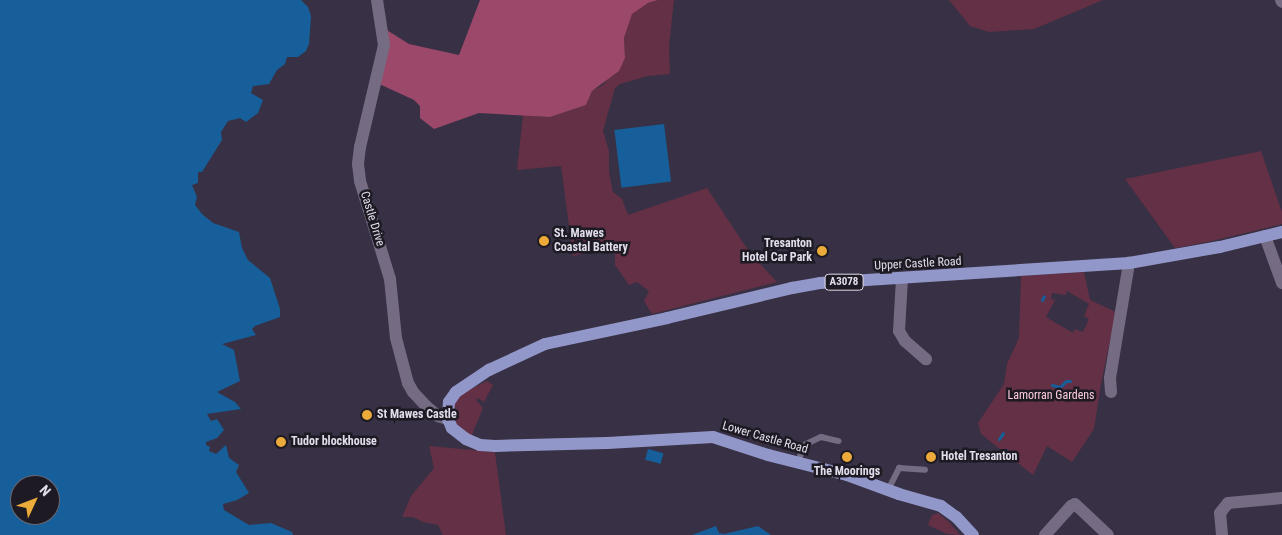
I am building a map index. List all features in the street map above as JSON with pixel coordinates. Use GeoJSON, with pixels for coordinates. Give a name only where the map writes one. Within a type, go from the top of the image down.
{"type":"FeatureCollection","features":[{"type":"Feature","properties":{"kind":"main road","name":"Upper Castle Road"},"geometry":{"type":"LineString","coordinates":[[449,421],[450,399],[460,388],[499,364],[553,342],[649,322],[806,285],[1129,263],[1220,247],[1282,232]]}},
{"type":"Feature","properties":{"kind":"main road","name":"Lower Castle Road"},"geometry":{"type":"LineString","coordinates":[[449,421],[455,432],[466,439],[487,446],[607,443],[706,436],[728,440],[768,455],[847,476],[941,506],[952,513],[973,535]]}},
{"type":"Feature","properties":{"kind":"street","name":"Castle Drive"},"geometry":{"type":"LineString","coordinates":[[377,0],[383,37],[383,54],[360,146],[358,164],[360,181],[390,279],[396,338],[408,383],[426,406],[438,416],[449,421]]}},
{"type":"Feature","properties":{"kind":"street"},"geometry":{"type":"LineString","coordinates":[[1265,236],[1282,283]]}},
{"type":"Feature","properties":{"kind":"street"},"geometry":{"type":"LineString","coordinates":[[1112,392],[1110,378],[1129,263]]}},
{"type":"Feature","properties":{"kind":"street"},"geometry":{"type":"LineString","coordinates":[[902,278],[899,331],[905,341],[926,359]]}},
{"type":"Feature","properties":{"kind":"street"},"geometry":{"type":"LineString","coordinates":[[1222,535],[1220,513],[1228,503],[1282,498]]}},
{"type":"Feature","properties":{"kind":"street"},"geometry":{"type":"LineString","coordinates":[[1045,535],[1075,504],[1108,535]]}},
{"type":"Feature","properties":{"kind":"lane"},"geometry":{"type":"LineString","coordinates":[[798,463],[803,447],[806,444],[821,437],[839,441]]}},
{"type":"Feature","properties":{"kind":"lane"},"geometry":{"type":"LineString","coordinates":[[888,490],[899,468],[925,470]]}},
{"type":"Feature","properties":{"kind":"green space"},"geometry":{"type":"Polygon","coordinates":[[[658,0],[674,0],[669,46],[670,74],[648,76],[620,84],[615,88],[603,131],[609,151],[609,172],[613,192],[622,199],[628,215],[707,188],[750,253],[777,282],[652,314],[644,301],[649,291],[637,282],[629,285],[615,265],[615,254],[607,248],[573,256],[561,166],[517,170],[523,115],[550,117],[586,105],[592,91],[603,85],[625,58],[624,38],[632,13],[648,3],[658,0]]]}},
{"type":"Feature","properties":{"kind":"green space"},"geometry":{"type":"Polygon","coordinates":[[[949,0],[1103,0],[1034,29],[989,32],[970,26],[949,0]]]}},
{"type":"Feature","properties":{"kind":"green space"},"geometry":{"type":"Polygon","coordinates":[[[1261,151],[1282,212],[1282,224],[1212,241],[1175,248],[1125,179],[1261,151]]]}},
{"type":"Feature","properties":{"kind":"green space","name":"Lamorran Gardens"},"geometry":{"type":"Polygon","coordinates":[[[1084,272],[1090,300],[1116,312],[1094,429],[1072,462],[1047,446],[1033,475],[981,434],[978,423],[1004,384],[1007,364],[1019,338],[1021,276],[1084,272]],[[1067,291],[1066,295],[1052,293],[1051,299],[1055,300],[1046,317],[1073,333],[1075,329],[1083,332],[1089,319],[1084,316],[1089,304],[1067,291]]]}},
{"type":"Feature","properties":{"kind":"green space"},"geometry":{"type":"Polygon","coordinates":[[[487,381],[493,385],[484,402],[478,398],[476,400],[483,408],[471,437],[465,434],[454,421],[453,407],[461,394],[487,381]]]}},
{"type":"Feature","properties":{"kind":"green space"},"geometry":{"type":"Polygon","coordinates":[[[429,446],[495,452],[506,535],[443,535],[438,525],[423,522],[413,517],[402,517],[411,496],[434,468],[429,446]]]}},
{"type":"Feature","properties":{"kind":"green space"},"geometry":{"type":"Polygon","coordinates":[[[938,513],[960,535],[947,534],[928,525],[932,515],[938,513]]]}},
{"type":"Feature","properties":{"kind":"shaded area"},"geometry":{"type":"Polygon","coordinates":[[[480,0],[658,0],[648,3],[632,14],[624,38],[625,58],[619,71],[592,91],[586,105],[550,117],[479,113],[434,129],[420,118],[420,106],[414,100],[375,82],[382,27],[409,44],[459,55],[480,0]]]}},
{"type":"Feature","properties":{"kind":"water"},"geometry":{"type":"Polygon","coordinates":[[[0,0],[301,0],[308,7],[311,16],[309,44],[306,51],[298,57],[287,57],[285,64],[277,70],[269,84],[253,86],[251,93],[263,100],[258,113],[246,122],[240,118],[228,121],[221,132],[222,140],[202,172],[198,172],[198,183],[192,185],[197,197],[195,205],[202,214],[213,223],[239,232],[242,248],[248,260],[270,278],[280,309],[280,317],[255,326],[252,329],[256,335],[222,344],[234,350],[240,381],[217,392],[235,402],[241,409],[207,414],[211,421],[217,419],[224,430],[217,438],[206,442],[206,445],[210,447],[209,451],[216,454],[226,445],[229,458],[239,465],[236,472],[249,493],[237,500],[223,504],[224,510],[249,525],[271,523],[292,532],[293,535],[0,535],[0,0]]]}},
{"type":"Feature","properties":{"kind":"water"},"geometry":{"type":"Polygon","coordinates":[[[664,124],[671,182],[621,188],[614,130],[664,124]]]}},
{"type":"Feature","properties":{"kind":"water"},"geometry":{"type":"Polygon","coordinates":[[[648,449],[663,453],[661,464],[645,460],[648,449]]]}},
{"type":"Feature","properties":{"kind":"water"},"geometry":{"type":"Polygon","coordinates":[[[716,526],[719,533],[724,534],[758,526],[771,535],[692,535],[716,526]]]}},
{"type":"Feature","properties":{"kind":"waterway"},"geometry":{"type":"LineString","coordinates":[[1042,300],[1044,296]]}},
{"type":"Feature","properties":{"kind":"waterway"},"geometry":{"type":"LineString","coordinates":[[1052,385],[1060,387],[1066,381],[1070,381]]}},
{"type":"Feature","properties":{"kind":"waterway"},"geometry":{"type":"LineString","coordinates":[[999,439],[1003,433]]}},
{"type":"Feature","properties":{"kind":"place","name":"St. Mawes Coastal Battery"},"geometry":{"type":"Point","coordinates":[544,241]}},
{"type":"Feature","properties":{"kind":"place","name":"Tresanton Hotel Car Park"},"geometry":{"type":"Point","coordinates":[822,251]}},
{"type":"Feature","properties":{"kind":"place","name":"St Mawes Castle"},"geometry":{"type":"Point","coordinates":[367,415]}},
{"type":"Feature","properties":{"kind":"place","name":"Tudor blockhouse"},"geometry":{"type":"Point","coordinates":[281,442]}},
{"type":"Feature","properties":{"kind":"place","name":"The Moorings"},"geometry":{"type":"Point","coordinates":[847,457]}},
{"type":"Feature","properties":{"kind":"place","name":"Hotel Tresanton"},"geometry":{"type":"Point","coordinates":[931,457]}}]}
